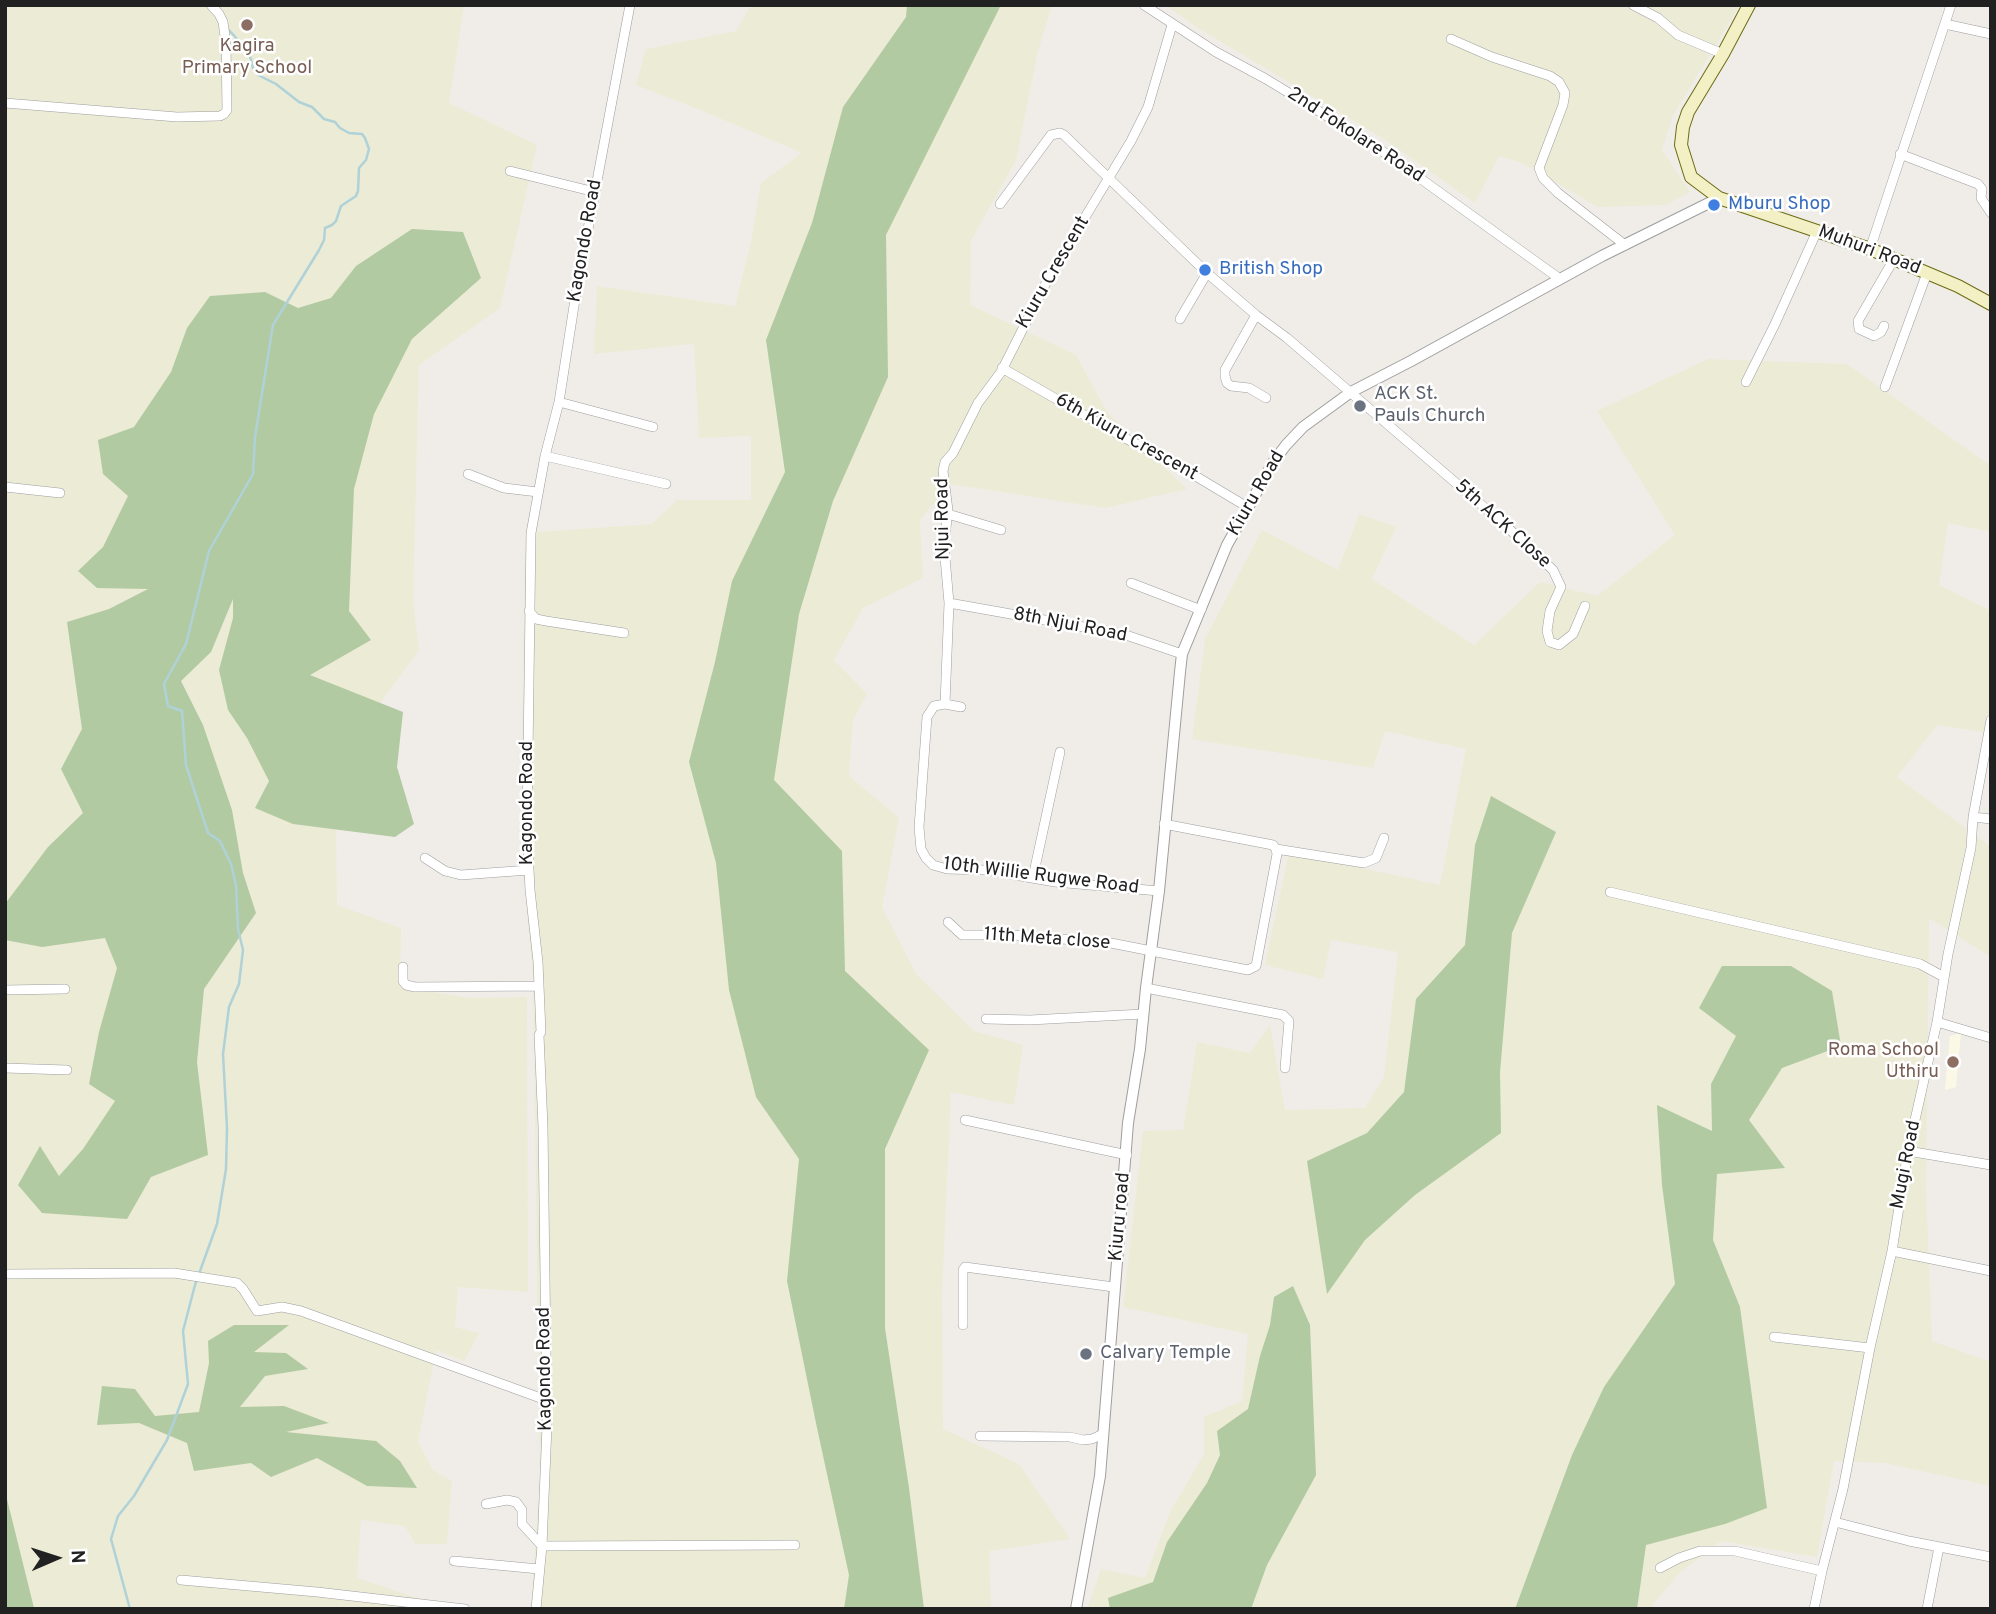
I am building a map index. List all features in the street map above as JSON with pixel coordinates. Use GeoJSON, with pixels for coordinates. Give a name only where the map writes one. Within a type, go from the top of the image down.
{"type":"FeatureCollection","features":[{"type":"Feature","properties":{"kind":"main road","name":"Muhuri Road"},"geometry":{"type":"LineString","coordinates":[[1748,5],[1723,54],[1688,112],[1683,127],[1681,145],[1691,177],[1719,198],[1870,249],[1958,286],[1991,304]]}},
{"type":"Feature","properties":{"kind":"street"},"geometry":{"type":"LineString","coordinates":[[5,103],[177,117],[220,116],[227,110],[226,43],[223,23],[211,5]]}},
{"type":"Feature","properties":{"kind":"street","name":"Kagondo Road"},"geometry":{"type":"LineString","coordinates":[[536,1609],[547,1452],[547,1400],[539,986],[527,828],[531,533],[545,456],[559,402],[576,293],[630,5]]}},
{"type":"Feature","properties":{"kind":"street","name":"2nd Fokolare Road"},"geometry":{"type":"LineString","coordinates":[[1144,5],[1172,25],[1371,143],[1560,279]]}},
{"type":"Feature","properties":{"kind":"street"},"geometry":{"type":"LineString","coordinates":[[1633,5],[1658,19],[1678,35],[1723,54]]}},
{"type":"Feature","properties":{"kind":"street"},"geometry":{"type":"LineString","coordinates":[[1870,249],[1951,5]]}},
{"type":"Feature","properties":{"kind":"street"},"geometry":{"type":"LineString","coordinates":[[1945,24],[1991,34]]}},
{"type":"Feature","properties":{"kind":"street","name":"Kiuru Crescent"},"geometry":{"type":"LineString","coordinates":[[1002,368],[1049,277],[1109,179],[1148,107],[1172,25]]}},
{"type":"Feature","properties":{"kind":"street"},"geometry":{"type":"LineString","coordinates":[[1451,39],[1492,57],[1550,76],[1559,82],[1564,93],[1563,105],[1539,168],[1558,193],[1625,245]]}},
{"type":"Feature","properties":{"kind":"street"},"geometry":{"type":"LineString","coordinates":[[1000,204],[1051,135],[1064,135],[1207,273],[1351,392]]}},
{"type":"Feature","properties":{"kind":"street"},"geometry":{"type":"LineString","coordinates":[[1900,154],[1978,184],[1982,189],[1981,198],[1991,214]]}},
{"type":"Feature","properties":{"kind":"street"},"geometry":{"type":"LineString","coordinates":[[510,172],[595,192]]}},
{"type":"Feature","properties":{"kind":"street","name":"Kiuru Road"},"geometry":{"type":"LineString","coordinates":[[1164,824],[1182,654],[1227,545],[1286,444],[1303,427],[1351,392],[1560,279],[1719,198]]}},
{"type":"Feature","properties":{"kind":"street"},"geometry":{"type":"LineString","coordinates":[[1746,382],[1817,231]]}},
{"type":"Feature","properties":{"kind":"street"},"geometry":{"type":"LineString","coordinates":[[1884,326],[1881,332],[1874,336],[1859,329],[1858,321],[1894,259]]}},
{"type":"Feature","properties":{"kind":"street"},"geometry":{"type":"LineString","coordinates":[[1180,319],[1207,273]]}},
{"type":"Feature","properties":{"kind":"street"},"geometry":{"type":"LineString","coordinates":[[1885,387],[1927,273]]}},
{"type":"Feature","properties":{"kind":"street"},"geometry":{"type":"LineString","coordinates":[[1256,315],[1225,370],[1225,376],[1231,386],[1249,388],[1266,398]]}},
{"type":"Feature","properties":{"kind":"street","name":"6th Kiuru Crescent"},"geometry":{"type":"LineString","coordinates":[[1002,368],[1249,508]]}},
{"type":"Feature","properties":{"kind":"street","name":"Njui Road"},"geometry":{"type":"LineString","coordinates":[[945,704],[952,603],[944,546],[948,514],[943,471],[945,462],[953,453],[978,403],[1002,368]]}},
{"type":"Feature","properties":{"kind":"street","name":"5th ACK Close"},"geometry":{"type":"LineString","coordinates":[[1351,392],[1507,526],[1553,570],[1560,587],[1550,611],[1547,631],[1550,642],[1559,645],[1573,634],[1585,606]]}},
{"type":"Feature","properties":{"kind":"street"},"geometry":{"type":"LineString","coordinates":[[559,402],[653,427]]}},
{"type":"Feature","properties":{"kind":"street"},"geometry":{"type":"LineString","coordinates":[[545,456],[666,484]]}},
{"type":"Feature","properties":{"kind":"street"},"geometry":{"type":"LineString","coordinates":[[468,474],[504,488],[538,492]]}},
{"type":"Feature","properties":{"kind":"street"},"geometry":{"type":"LineString","coordinates":[[5,487],[60,493]]}},
{"type":"Feature","properties":{"kind":"street"},"geometry":{"type":"LineString","coordinates":[[948,514],[1001,530]]}},
{"type":"Feature","properties":{"kind":"street"},"geometry":{"type":"LineString","coordinates":[[1131,583],[1201,610]]}},
{"type":"Feature","properties":{"kind":"street","name":"8th Njui Road"},"geometry":{"type":"LineString","coordinates":[[952,603],[1123,634],[1182,654]]}},
{"type":"Feature","properties":{"kind":"street"},"geometry":{"type":"LineString","coordinates":[[529,611],[536,619],[624,633]]}},
{"type":"Feature","properties":{"kind":"street"},"geometry":{"type":"LineString","coordinates":[[945,704],[961,707]]}},
{"type":"Feature","properties":{"kind":"street","name":"10th Willie Rugwe Road"},"geometry":{"type":"LineString","coordinates":[[945,704],[934,706],[927,717],[919,827],[920,842],[926,858],[947,869],[986,870],[1055,881],[1159,891]]}},
{"type":"Feature","properties":{"kind":"street","name":"Mugi Road"},"geometry":{"type":"LineString","coordinates":[[1814,1609],[1892,1251],[1908,1151],[1937,1022],[1970,848],[1991,720]]}},
{"type":"Feature","properties":{"kind":"street"},"geometry":{"type":"LineString","coordinates":[[1033,877],[1060,752]]}},
{"type":"Feature","properties":{"kind":"street"},"geometry":{"type":"LineString","coordinates":[[1973,817],[1991,819]]}},
{"type":"Feature","properties":{"kind":"street"},"geometry":{"type":"LineString","coordinates":[[1164,824],[1273,845],[1276,849],[1364,863],[1376,858],[1384,838]]}},
{"type":"Feature","properties":{"kind":"street","name":"Kiuru road"},"geometry":{"type":"LineString","coordinates":[[1076,1609],[1100,1476],[1128,1123],[1140,1049],[1159,891],[1164,824]]}},
{"type":"Feature","properties":{"kind":"street","name":"11th Meta close"},"geometry":{"type":"LineString","coordinates":[[948,922],[962,935],[1013,935],[1111,943],[1248,970],[1255,966],[1276,849]]}},
{"type":"Feature","properties":{"kind":"street"},"geometry":{"type":"LineString","coordinates":[[425,858],[445,871],[457,874],[529,870]]}},
{"type":"Feature","properties":{"kind":"street"},"geometry":{"type":"LineString","coordinates":[[1610,892],[1920,964],[1944,977]]}},
{"type":"Feature","properties":{"kind":"street"},"geometry":{"type":"LineString","coordinates":[[403,967],[403,981],[406,985],[415,987],[539,986]]}},
{"type":"Feature","properties":{"kind":"street"},"geometry":{"type":"LineString","coordinates":[[1146,988],[1283,1015],[1289,1021],[1285,1068]]}},
{"type":"Feature","properties":{"kind":"street"},"geometry":{"type":"LineString","coordinates":[[5,990],[65,989]]}},
{"type":"Feature","properties":{"kind":"street"},"geometry":{"type":"LineString","coordinates":[[986,1019],[1030,1020],[1143,1014]]}},
{"type":"Feature","properties":{"kind":"street"},"geometry":{"type":"LineString","coordinates":[[1937,1022],[1991,1038]]}},
{"type":"Feature","properties":{"kind":"street"},"geometry":{"type":"LineString","coordinates":[[5,1068],[67,1070]]}},
{"type":"Feature","properties":{"kind":"street"},"geometry":{"type":"LineString","coordinates":[[965,1120],[1127,1155]]}},
{"type":"Feature","properties":{"kind":"street"},"geometry":{"type":"LineString","coordinates":[[1908,1151],[1991,1165]]}},
{"type":"Feature","properties":{"kind":"street"},"geometry":{"type":"LineString","coordinates":[[1892,1251],[1991,1271]]}},
{"type":"Feature","properties":{"kind":"street"},"geometry":{"type":"LineString","coordinates":[[963,1325],[965,1266],[1114,1287]]}},
{"type":"Feature","properties":{"kind":"street"},"geometry":{"type":"LineString","coordinates":[[5,1274],[174,1273],[237,1283],[257,1311],[282,1307],[301,1311],[547,1400]]}},
{"type":"Feature","properties":{"kind":"street"},"geometry":{"type":"LineString","coordinates":[[1774,1337],[1870,1348]]}},
{"type":"Feature","properties":{"kind":"street"},"geometry":{"type":"LineString","coordinates":[[980,1436],[1070,1437],[1083,1440],[1103,1434]]}},
{"type":"Feature","properties":{"kind":"street"},"geometry":{"type":"LineString","coordinates":[[485,1504],[507,1500],[516,1502],[522,1510],[522,1524],[542,1546],[795,1545]]}},
{"type":"Feature","properties":{"kind":"street"},"geometry":{"type":"LineString","coordinates":[[1835,1522],[1909,1541],[1991,1557]]}},
{"type":"Feature","properties":{"kind":"street"},"geometry":{"type":"LineString","coordinates":[[1927,1609],[1939,1547]]}},
{"type":"Feature","properties":{"kind":"street"},"geometry":{"type":"LineString","coordinates":[[1660,1569],[1679,1558],[1700,1551],[1735,1551],[1822,1571]]}},
{"type":"Feature","properties":{"kind":"street"},"geometry":{"type":"LineString","coordinates":[[454,1561],[540,1569]]}},
{"type":"Feature","properties":{"kind":"street"},"geometry":{"type":"LineString","coordinates":[[181,1580],[465,1609]]}},
{"type":"Feature","properties":{"kind":"shaded area","name":"Roma School Uthiru"},"geometry":{"type":"Polygon","coordinates":[[[1961,1033],[1956,1087],[1945,1090],[1950,1036],[1961,1033]]]}},
{"type":"Feature","properties":{"kind":"green space"},"geometry":{"type":"Polygon","coordinates":[[[5,5],[464,5],[449,103],[537,145],[500,308],[419,365],[413,600],[419,650],[379,705],[336,823],[337,905],[401,928],[400,987],[470,998],[527,997],[528,1292],[458,1287],[455,1327],[479,1333],[464,1361],[436,1350],[418,1442],[433,1470],[452,1481],[447,1544],[415,1544],[405,1526],[361,1520],[357,1578],[450,1609],[5,1609],[5,5]]]}},
{"type":"Feature","properties":{"kind":"green space"},"geometry":{"type":"Polygon","coordinates":[[[751,5],[1052,5],[1038,51],[1016,160],[971,241],[970,305],[1076,355],[1107,412],[1187,489],[1105,508],[950,484],[920,520],[923,578],[863,608],[834,660],[867,694],[853,720],[849,776],[899,818],[882,907],[916,974],[974,1031],[1023,1045],[1014,1105],[951,1092],[942,1294],[943,1429],[1019,1464],[1070,1539],[989,1551],[991,1609],[531,1609],[540,1477],[533,978],[521,843],[525,533],[652,524],[677,500],[751,500],[751,436],[699,438],[694,344],[594,354],[597,286],[735,306],[751,242],[761,183],[802,153],[636,85],[646,49],[736,31],[751,5]]]}},
{"type":"Feature","properties":{"kind":"green space"},"geometry":{"type":"Polygon","coordinates":[[[907,5],[1001,5],[886,235],[888,377],[833,501],[799,614],[774,780],[842,851],[845,971],[929,1050],[885,1149],[885,1328],[924,1609],[844,1609],[849,1575],[787,1281],[799,1159],[756,1097],[729,990],[716,863],[689,762],[715,662],[732,581],[785,472],[766,340],[812,223],[843,107],[906,17],[907,5]]]}},
{"type":"Feature","properties":{"kind":"green space"},"geometry":{"type":"Polygon","coordinates":[[[1165,5],[1740,5],[1673,115],[1662,150],[1690,192],[1666,205],[1598,207],[1520,162],[1499,156],[1475,203],[1384,139],[1198,28],[1165,5]]]}},
{"type":"Feature","properties":{"kind":"green space"},"geometry":{"type":"Polygon","coordinates":[[[412,229],[463,232],[481,278],[412,339],[374,414],[354,489],[349,611],[371,640],[310,675],[403,712],[397,767],[414,824],[395,837],[293,824],[255,808],[269,781],[247,738],[228,710],[219,670],[233,618],[233,599],[211,652],[181,681],[203,725],[232,810],[243,873],[256,913],[204,989],[197,1062],[208,1155],[151,1177],[127,1219],[42,1213],[18,1185],[40,1146],[59,1176],[83,1149],[115,1101],[89,1084],[99,1032],[117,968],[105,938],[42,947],[5,940],[5,904],[48,847],[83,813],[61,769],[82,729],[67,622],[109,609],[148,589],[97,588],[78,571],[103,547],[128,496],[103,474],[98,440],[134,427],[171,372],[187,328],[210,296],[265,292],[298,308],[331,298],[356,266],[412,229]]]}},
{"type":"Feature","properties":{"kind":"green space"},"geometry":{"type":"Polygon","coordinates":[[[1708,359],[1847,364],[1991,466],[1991,532],[1948,523],[1939,585],[1991,611],[1991,733],[1937,725],[1897,777],[1991,847],[1991,957],[1929,918],[1926,1190],[1932,1341],[1991,1362],[1991,1486],[1885,1463],[1834,1461],[1817,1557],[1721,1541],[1678,1574],[1653,1605],[1655,1609],[1087,1609],[1101,1569],[1145,1578],[1170,1512],[1204,1454],[1204,1417],[1242,1401],[1248,1334],[1123,1307],[1143,1131],[1183,1130],[1197,1042],[1250,1053],[1270,1025],[1285,1110],[1365,1108],[1384,1077],[1398,952],[1331,940],[1323,979],[1265,965],[1289,852],[1440,885],[1466,749],[1385,731],[1373,768],[1192,739],[1205,639],[1262,530],[1338,570],[1359,514],[1396,527],[1372,579],[1474,645],[1540,582],[1597,596],[1675,535],[1597,411],[1708,359]]]}},
{"type":"Feature","properties":{"kind":"green space"},"geometry":{"type":"Polygon","coordinates":[[[1491,796],[1556,832],[1512,933],[1500,1072],[1501,1133],[1415,1195],[1365,1240],[1327,1294],[1307,1161],[1367,1133],[1404,1092],[1416,999],[1465,945],[1475,845],[1491,796]]]}},
{"type":"Feature","properties":{"kind":"green space"},"geometry":{"type":"Polygon","coordinates":[[[1722,966],[1791,966],[1832,991],[1841,1046],[1782,1068],[1749,1120],[1785,1168],[1717,1174],[1713,1240],[1740,1307],[1767,1508],[1725,1524],[1646,1545],[1637,1609],[1515,1609],[1572,1455],[1604,1387],[1675,1284],[1662,1185],[1657,1105],[1712,1131],[1711,1084],[1736,1036],[1699,1008],[1722,966]]]}},
{"type":"Feature","properties":{"kind":"green space"},"geometry":{"type":"Polygon","coordinates":[[[1293,1286],[1310,1325],[1316,1475],[1267,1565],[1251,1609],[1110,1609],[1108,1598],[1153,1582],[1167,1542],[1207,1483],[1220,1455],[1217,1431],[1248,1409],[1270,1325],[1274,1297],[1293,1286]]]}},
{"type":"Feature","properties":{"kind":"green space"},"geometry":{"type":"Polygon","coordinates":[[[234,1325],[289,1325],[254,1352],[286,1353],[308,1369],[265,1376],[240,1407],[284,1406],[329,1423],[286,1432],[376,1441],[400,1461],[417,1488],[367,1486],[317,1458],[271,1477],[251,1463],[194,1471],[187,1443],[139,1423],[97,1425],[102,1386],[135,1389],[155,1416],[199,1412],[209,1363],[208,1341],[234,1325]]]}},
{"type":"Feature","properties":{"kind":"green space"},"geometry":{"type":"Polygon","coordinates":[[[5,1491],[34,1608],[34,1609],[5,1609],[5,1491]]]}},
{"type":"Feature","properties":{"kind":"waterway"},"geometry":{"type":"LineString","coordinates":[[130,1609],[111,1539],[118,1516],[134,1496],[167,1440],[188,1384],[183,1331],[195,1285],[217,1224],[226,1169],[223,1054],[229,1007],[239,984],[243,950],[231,864],[220,841],[208,833],[186,765],[182,711],[168,706],[164,684],[186,644],[209,551],[253,474],[255,437],[273,325],[319,250],[324,240],[325,228],[336,221],[341,206],[356,196],[359,168],[366,160],[369,149],[362,134],[349,133],[335,122],[324,119],[312,107],[299,102],[276,84],[258,75],[253,68],[249,52],[227,28]]}},
{"type":"Feature","properties":{"kind":"place","name":"Kagira Primary School"},"geometry":{"type":"Point","coordinates":[247,25]}},
{"type":"Feature","properties":{"kind":"place","name":"Mburu Shop"},"geometry":{"type":"Point","coordinates":[1714,205]}},
{"type":"Feature","properties":{"kind":"place","name":"British Shop"},"geometry":{"type":"Point","coordinates":[1205,270]}},
{"type":"Feature","properties":{"kind":"place","name":"ACK St. Pauls Church"},"geometry":{"type":"Point","coordinates":[1360,406]}},
{"type":"Feature","properties":{"kind":"place","name":"Roma School Uthiru"},"geometry":{"type":"Point","coordinates":[1953,1062]}},
{"type":"Feature","properties":{"kind":"place","name":"Calvary Temple"},"geometry":{"type":"Point","coordinates":[1086,1354]}}]}
